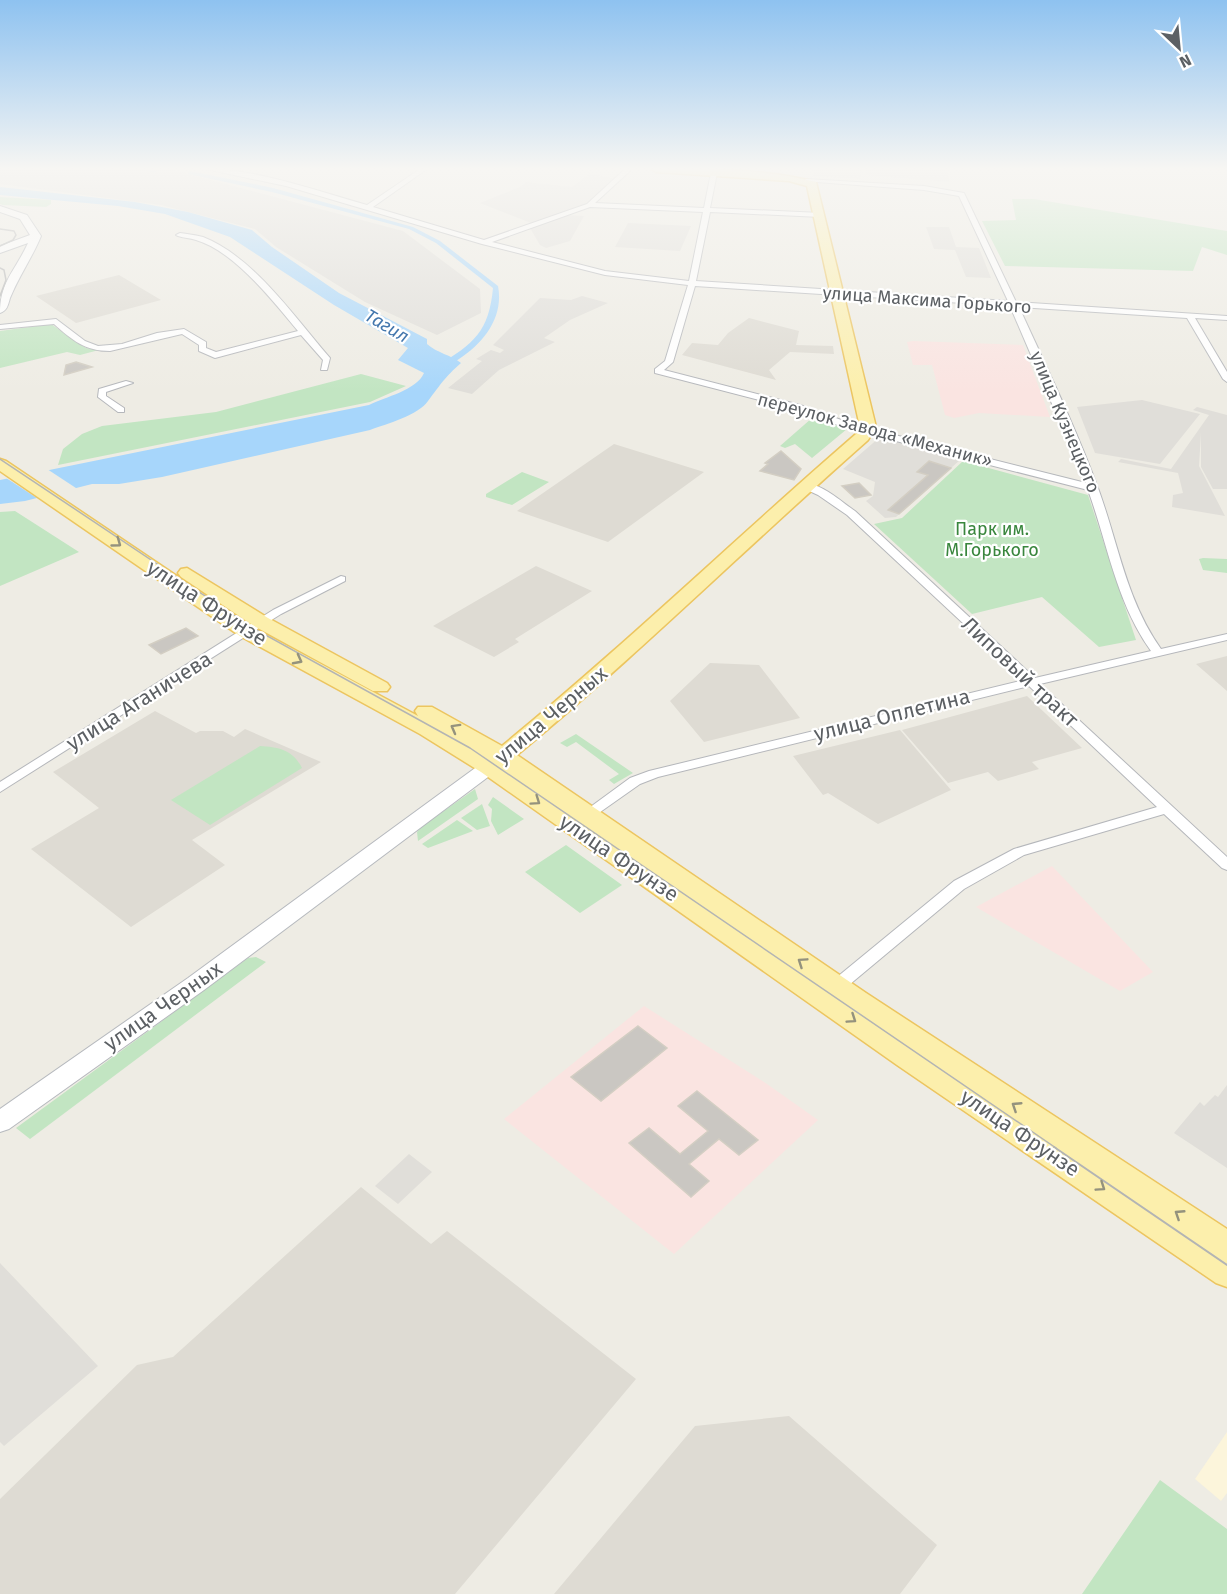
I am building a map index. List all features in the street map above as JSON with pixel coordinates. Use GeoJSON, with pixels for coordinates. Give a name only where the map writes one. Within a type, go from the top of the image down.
{"type":"FeatureCollection","features":[{"type":"Feature","properties":{"kind":"main road"},"geometry":{"type":"LineString","coordinates":[[0,250],[17,243]]}},
{"type":"Feature","properties":{"kind":"main road"},"geometry":{"type":"LineString","coordinates":[[0,310],[13,276],[26,260],[33,243]]}},
{"type":"Feature","properties":{"kind":"main road"},"geometry":{"type":"LineString","coordinates":[[827,243],[868,419],[866,430]]}},
{"type":"Feature","properties":{"kind":"main road"},"geometry":{"type":"LineString","coordinates":[[2,273],[19,269]]}},
{"type":"Feature","properties":{"kind":"main road","name":"улица Черных"},"geometry":{"type":"LineString","coordinates":[[0,1122],[212,972],[497,762],[594,681],[866,430]]}},
{"type":"Feature","properties":{"kind":"main road","name":"улица Фрунзе"},"geometry":{"type":"LineString","coordinates":[[5,457],[254,627],[427,729],[497,762],[830,992],[1227,1273]]}},
{"type":"Feature","properties":{"kind":"main road","name":"улица Фрунзе"},"geometry":{"type":"LineString","coordinates":[[830,992],[1227,1246]]}},
{"type":"Feature","properties":{"kind":"street"},"geometry":{"type":"LineString","coordinates":[[209,243],[236,260],[327,360],[324,368]]}},
{"type":"Feature","properties":{"kind":"street","name":"улица Максима Горького"},"geometry":{"type":"LineString","coordinates":[[490,243],[605,273],[692,284],[1227,318]]}},
{"type":"Feature","properties":{"kind":"street"},"geometry":{"type":"LineString","coordinates":[[692,284],[700,243]]}},
{"type":"Feature","properties":{"kind":"street","name":"улица Кузнецкого"},"geometry":{"type":"LineString","coordinates":[[986,243],[1016,306],[1093,488],[1134,615],[1146,638],[1158,653]]}},
{"type":"Feature","properties":{"kind":"street","name":"переулок Завода «Механик»"},"geometry":{"type":"LineString","coordinates":[[692,284],[669,362],[658,371],[800,408],[866,430],[1093,488]]}},
{"type":"Feature","properties":{"kind":"street"},"geometry":{"type":"LineString","coordinates":[[1190,316],[1227,379]]}},
{"type":"Feature","properties":{"kind":"street"},"geometry":{"type":"LineString","coordinates":[[0,327],[56,321],[85,344],[104,347],[130,344],[184,331],[203,344],[202,349],[215,355],[302,332]]}},
{"type":"Feature","properties":{"kind":"street"},"geometry":{"type":"LineString","coordinates":[[121,410],[102,397],[102,391],[129,383]]}},
{"type":"Feature","properties":{"kind":"street","name":"Липовый тракт"},"geometry":{"type":"LineString","coordinates":[[807,486],[846,509],[1019,668],[1030,681],[1227,865]]}},
{"type":"Feature","properties":{"kind":"street","name":"улица Аганичева"},"geometry":{"type":"LineString","coordinates":[[0,788],[254,627],[341,579]]}},
{"type":"Feature","properties":{"kind":"street","name":"улица Оплетина"},"geometry":{"type":"LineString","coordinates":[[579,820],[635,781],[654,774],[1030,681],[1227,637]]}},
{"type":"Feature","properties":{"kind":"street"},"geometry":{"type":"LineString","coordinates":[[830,992],[958,885],[1019,852],[1166,809]]}},
{"type":"Feature","properties":{"kind":"shaded area"},"geometry":{"type":"Polygon","coordinates":[[[272,243],[419,243],[480,289],[481,313],[437,335],[365,302],[272,243]]]}},
{"type":"Feature","properties":{"kind":"shaded area"},"geometry":{"type":"Polygon","coordinates":[[[539,243],[562,243],[546,248],[539,243]]]}},
{"type":"Feature","properties":{"kind":"shaded area"},"geometry":{"type":"Polygon","coordinates":[[[617,243],[683,243],[680,251],[615,247],[617,243]]]}},
{"type":"Feature","properties":{"kind":"shaded area"},"geometry":{"type":"Polygon","coordinates":[[[932,243],[955,243],[956,247],[979,248],[991,278],[966,277],[955,250],[934,249],[932,243]]]}},
{"type":"Feature","properties":{"kind":"shaded area"},"geometry":{"type":"Polygon","coordinates":[[[119,275],[161,300],[76,323],[36,296],[119,275]]]}},
{"type":"Feature","properties":{"kind":"shaded area"},"geometry":{"type":"Polygon","coordinates":[[[582,296],[608,303],[570,320],[544,338],[555,342],[499,370],[472,394],[448,388],[482,361],[476,359],[491,350],[500,353],[504,350],[493,345],[540,298],[571,300],[582,296]]]}},
{"type":"Feature","properties":{"kind":"shaded area"},"geometry":{"type":"Polygon","coordinates":[[[749,318],[799,331],[796,345],[833,346],[834,354],[790,352],[769,370],[776,380],[682,355],[692,343],[718,345],[728,333],[749,318]]]}},
{"type":"Feature","properties":{"kind":"shaded area"},"geometry":{"type":"Polygon","coordinates":[[[907,342],[1023,345],[1050,417],[979,413],[954,418],[945,415],[932,365],[913,365],[907,342]]]}},
{"type":"Feature","properties":{"kind":"shaded area"},"geometry":{"type":"Polygon","coordinates":[[[1142,400],[1200,414],[1160,464],[1095,453],[1077,407],[1142,400]]]}},
{"type":"Feature","properties":{"kind":"shaded area"},"geometry":{"type":"Polygon","coordinates":[[[1197,407],[1227,415],[1227,489],[1213,489],[1201,467],[1201,433],[1199,466],[1225,516],[1172,507],[1173,495],[1183,493],[1178,473],[1118,462],[1121,459],[1171,469],[1209,415],[1193,410],[1197,407]]]}},
{"type":"Feature","properties":{"kind":"shaded area"},"geometry":{"type":"Polygon","coordinates":[[[880,437],[960,460],[896,517],[885,518],[866,501],[873,496],[875,482],[843,469],[880,437]]]}},
{"type":"Feature","properties":{"kind":"shaded area"},"geometry":{"type":"Polygon","coordinates":[[[614,444],[704,472],[608,542],[517,511],[614,444]]]}},
{"type":"Feature","properties":{"kind":"shaded area"},"geometry":{"type":"Polygon","coordinates":[[[536,566],[592,591],[515,639],[519,642],[494,657],[433,626],[536,566]]]}},
{"type":"Feature","properties":{"kind":"shaded area"},"geometry":{"type":"Polygon","coordinates":[[[1227,656],[1227,691],[1196,664],[1227,656]]]}},
{"type":"Feature","properties":{"kind":"shaded area"},"geometry":{"type":"Polygon","coordinates":[[[710,663],[759,665],[800,718],[704,742],[670,701],[710,663]]]}},
{"type":"Feature","properties":{"kind":"shaded area"},"geometry":{"type":"Polygon","coordinates":[[[1027,696],[1082,748],[1032,762],[1039,769],[998,781],[988,772],[948,783],[902,730],[1027,696]]]}},
{"type":"Feature","properties":{"kind":"shaded area"},"geometry":{"type":"Polygon","coordinates":[[[155,711],[196,733],[223,731],[234,737],[245,729],[321,762],[192,840],[225,865],[131,927],[31,849],[99,808],[53,772],[155,711]]]}},
{"type":"Feature","properties":{"kind":"shaded area"},"geometry":{"type":"Polygon","coordinates":[[[900,730],[951,790],[878,824],[828,793],[823,795],[793,756],[900,730]]]}},
{"type":"Feature","properties":{"kind":"shaded area"},"geometry":{"type":"Polygon","coordinates":[[[1052,866],[1153,972],[1120,991],[976,907],[1052,866]]]}},
{"type":"Feature","properties":{"kind":"shaded area"},"geometry":{"type":"Polygon","coordinates":[[[644,1006],[767,1084],[818,1120],[674,1254],[504,1119],[644,1006]]]}},
{"type":"Feature","properties":{"kind":"shaded area"},"geometry":{"type":"Polygon","coordinates":[[[1227,1085],[1227,1168],[1174,1133],[1200,1102],[1204,1106],[1215,1095],[1218,1097],[1227,1085]]]}},
{"type":"Feature","properties":{"kind":"shaded area"},"geometry":{"type":"Polygon","coordinates":[[[409,1154],[432,1172],[398,1204],[375,1186],[409,1154]]]}},
{"type":"Feature","properties":{"kind":"shaded area"},"geometry":{"type":"Polygon","coordinates":[[[361,1187],[431,1244],[447,1231],[636,1379],[455,1594],[0,1594],[0,1499],[137,1365],[173,1357],[361,1187]]]}},
{"type":"Feature","properties":{"kind":"shaded area"},"geometry":{"type":"Polygon","coordinates":[[[0,1263],[98,1366],[4,1446],[0,1442],[0,1263]]]}},
{"type":"Feature","properties":{"kind":"shaded area"},"geometry":{"type":"Polygon","coordinates":[[[789,1416],[937,1545],[900,1594],[554,1594],[695,1426],[789,1416]]]}},
{"type":"Feature","properties":{"kind":"shaded area"},"geometry":{"type":"Polygon","coordinates":[[[1227,1432],[1227,1493],[1221,1501],[1195,1479],[1227,1432]]]}},
{"type":"Feature","properties":{"kind":"green space"},"geometry":{"type":"Polygon","coordinates":[[[993,243],[1227,243],[1227,255],[1202,247],[1193,271],[1005,266],[993,243]]]}},
{"type":"Feature","properties":{"kind":"green space"},"geometry":{"type":"Polygon","coordinates":[[[51,324],[86,348],[99,350],[80,355],[67,352],[0,368],[0,331],[51,324]]]}},
{"type":"Feature","properties":{"kind":"green space"},"geometry":{"type":"Polygon","coordinates":[[[361,374],[406,386],[370,402],[58,465],[63,449],[82,434],[102,426],[216,412],[361,374]]]}},
{"type":"Feature","properties":{"kind":"green space"},"geometry":{"type":"Polygon","coordinates":[[[812,418],[847,429],[812,458],[795,444],[785,448],[780,446],[812,418]]]}},
{"type":"Feature","properties":{"kind":"green space","name":"Парк им. М.Горького"},"geometry":{"type":"Polygon","coordinates":[[[963,461],[1088,495],[1136,640],[1099,647],[1042,597],[972,614],[874,524],[902,518],[963,461]]]}},
{"type":"Feature","properties":{"kind":"green space"},"geometry":{"type":"Polygon","coordinates":[[[522,472],[549,482],[512,505],[486,497],[486,494],[522,472]]]}},
{"type":"Feature","properties":{"kind":"green space"},"geometry":{"type":"Polygon","coordinates":[[[15,511],[79,552],[0,586],[0,512],[15,511]]]}},
{"type":"Feature","properties":{"kind":"green space"},"geometry":{"type":"Polygon","coordinates":[[[1199,559],[1227,559],[1227,573],[1203,570],[1199,559]]]}},
{"type":"Feature","properties":{"kind":"green space"},"geometry":{"type":"Polygon","coordinates":[[[576,734],[633,773],[614,784],[609,780],[619,774],[576,742],[567,747],[560,743],[576,734]]]}},
{"type":"Feature","properties":{"kind":"green space"},"geometry":{"type":"Polygon","coordinates":[[[260,746],[273,747],[290,753],[302,768],[210,825],[171,800],[260,746]]]}},
{"type":"Feature","properties":{"kind":"green space"},"geometry":{"type":"Polygon","coordinates":[[[475,789],[478,799],[418,841],[417,832],[421,827],[475,789]]]}},
{"type":"Feature","properties":{"kind":"green space"},"geometry":{"type":"Polygon","coordinates":[[[493,797],[524,819],[498,835],[491,821],[492,809],[488,805],[493,797]]]}},
{"type":"Feature","properties":{"kind":"green space"},"geometry":{"type":"Polygon","coordinates":[[[482,804],[490,826],[477,830],[461,818],[482,804]]]}},
{"type":"Feature","properties":{"kind":"green space"},"geometry":{"type":"Polygon","coordinates":[[[457,820],[473,831],[428,848],[422,844],[457,820]]]}},
{"type":"Feature","properties":{"kind":"green space"},"geometry":{"type":"Polygon","coordinates":[[[566,845],[622,885],[580,913],[525,872],[566,845]]]}},
{"type":"Feature","properties":{"kind":"green space"},"geometry":{"type":"Polygon","coordinates":[[[256,957],[266,962],[30,1139],[16,1128],[248,958],[256,957]]]}},
{"type":"Feature","properties":{"kind":"green space"},"geometry":{"type":"Polygon","coordinates":[[[1160,1480],[1227,1529],[1227,1594],[1082,1594],[1160,1480]]]}},
{"type":"Feature","properties":{"kind":"water","name":"Тагил"},"geometry":{"type":"Polygon","coordinates":[[[240,243],[268,243],[339,293],[427,339],[427,344],[431,347],[461,363],[424,406],[402,418],[370,430],[162,477],[119,484],[92,484],[25,501],[0,504],[0,480],[369,405],[408,388],[420,379],[424,373],[398,360],[408,348],[334,305],[240,243]]]}},
{"type":"Feature","properties":{"kind":"pier"},"geometry":{"type":"Polygon","coordinates":[[[44,467],[79,490],[40,500],[3,476],[44,467]]]}},
{"type":"Feature","properties":{"kind":"building"},"geometry":{"type":"Polygon","coordinates":[[[76,362],[92,367],[64,375],[66,365],[76,362]]]}},
{"type":"Feature","properties":{"kind":"building"},"geometry":{"type":"Polygon","coordinates":[[[781,451],[801,469],[794,480],[760,471],[768,464],[765,463],[781,451]]]}},
{"type":"Feature","properties":{"kind":"building"},"geometry":{"type":"Polygon","coordinates":[[[929,461],[951,468],[899,514],[888,510],[928,475],[917,472],[929,461]]]}},
{"type":"Feature","properties":{"kind":"building"},"geometry":{"type":"Polygon","coordinates":[[[859,483],[871,495],[855,498],[842,486],[859,483]]]}},
{"type":"Feature","properties":{"kind":"building"},"geometry":{"type":"Polygon","coordinates":[[[186,628],[198,636],[161,654],[149,645],[186,628]]]}},
{"type":"Feature","properties":{"kind":"building"},"geometry":{"type":"Polygon","coordinates":[[[638,1026],[667,1048],[601,1101],[571,1077],[638,1026]]]}},
{"type":"Feature","properties":{"kind":"building"},"geometry":{"type":"Polygon","coordinates":[[[697,1091],[758,1140],[739,1155],[719,1139],[689,1164],[709,1181],[691,1197],[629,1143],[649,1128],[680,1154],[708,1131],[678,1106],[697,1091]]]}},
{"type":"Feature","properties":{"kind":"waterway"},"geometry":{"type":"LineString","coordinates":[[440,243],[496,287],[492,315],[482,336],[465,352],[441,367]]}},
{"type":"Feature","properties":{"kind":"tram line"},"geometry":{"type":"LineString","coordinates":[[0,246],[6,243]]}},
{"type":"Feature","properties":{"kind":"tram line"},"geometry":{"type":"LineString","coordinates":[[0,268],[4,270],[6,280],[0,296]]}},
{"type":"Feature","properties":{"kind":"tram line"},"geometry":{"type":"LineString","coordinates":[[0,459],[253,628],[470,748],[1056,1148]]}},
{"type":"Feature","properties":{"kind":"tram line"},"geometry":{"type":"LineString","coordinates":[[1054,1147],[1227,1265]]}}]}
